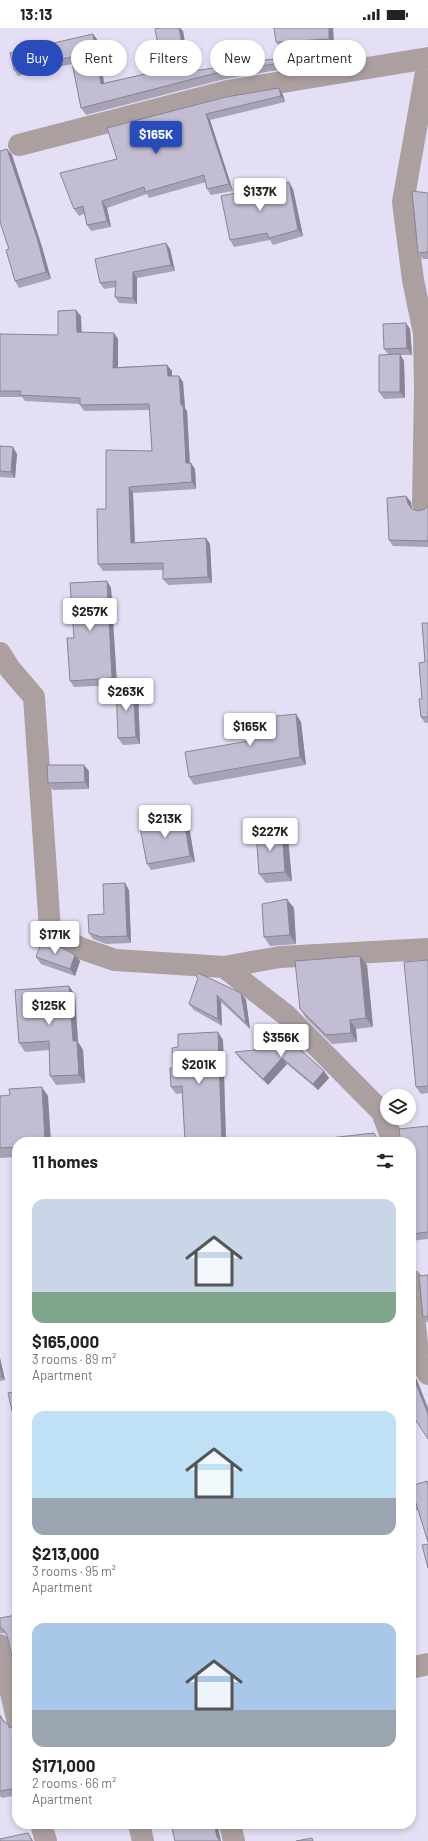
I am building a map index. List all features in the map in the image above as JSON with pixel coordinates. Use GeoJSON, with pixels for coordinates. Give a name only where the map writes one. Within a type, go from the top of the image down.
{"type":"FeatureCollection","features":[{"type":"Feature","properties":{"kind":"street"},"geometry":{"type":"LineString","coordinates":[[19,145],[228,91],[428,58]]}},
{"type":"Feature","properties":{"kind":"street"},"geometry":{"type":"LineString","coordinates":[[423,504],[425,388],[424,333],[413,280],[403,202],[428,61]]}},
{"type":"Feature","properties":{"kind":"street"},"geometry":{"type":"LineString","coordinates":[[0,653],[10,669],[34,697],[50,930],[80,948],[115,960],[224,967],[280,957],[428,949]]}},
{"type":"Feature","properties":{"kind":"street"},"geometry":{"type":"LineString","coordinates":[[224,967],[286,1015],[382,1112],[391,1137]]}},
{"type":"Feature","properties":{"kind":"street"},"geometry":{"type":"LineString","coordinates":[[416,1331],[419,1362]]}},
{"type":"Feature","properties":{"kind":"street"},"geometry":{"type":"LineString","coordinates":[[0,1645],[12,1697]]}},
{"type":"Feature","properties":{"kind":"street"},"geometry":{"type":"LineString","coordinates":[[416,1667],[428,1664]]}},
{"type":"Feature","properties":{"kind":"street"},"geometry":{"type":"LineString","coordinates":[[42,1829],[46,1841]]}},
{"type":"Feature","properties":{"kind":"street"},"geometry":{"type":"LineString","coordinates":[[140,1829],[144,1841]]}},
{"type":"Feature","properties":{"kind":"street"},"geometry":{"type":"LineString","coordinates":[[231,1829],[234,1841]]}},
{"type":"Feature","properties":{"kind":"building"},"geometry":{"type":"Polygon","coordinates":[[[179,28],[181,40],[157,40],[155,29],[179,28]]]}},
{"type":"Feature","properties":{"kind":"building"},"geometry":{"type":"Polygon","coordinates":[[[274,28],[329,28],[329,39],[276,40],[274,28]]]}},
{"type":"Feature","properties":{"kind":"building"},"geometry":{"type":"Polygon","coordinates":[[[93,34],[94,40],[71,40],[71,57],[63,59],[63,41],[93,34]]]}},
{"type":"Feature","properties":{"kind":"building"},"geometry":{"type":"Polygon","coordinates":[[[273,59],[273,64],[265,65],[265,60],[273,59]]]}},
{"type":"Feature","properties":{"kind":"building"},"geometry":{"type":"Polygon","coordinates":[[[210,69],[210,75],[81,108],[75,76],[100,76],[101,84],[136,76],[202,76],[202,70],[210,69]]]}},
{"type":"Feature","properties":{"kind":"building"},"geometry":{"type":"Polygon","coordinates":[[[279,88],[281,96],[206,114],[229,184],[207,189],[204,175],[145,192],[144,187],[102,201],[107,221],[87,225],[83,206],[74,209],[60,173],[117,159],[107,128],[226,97],[279,88]]]}},
{"type":"Feature","properties":{"kind":"building"},"geometry":{"type":"Polygon","coordinates":[[[7,149],[38,241],[46,272],[15,281],[6,250],[9,249],[0,222],[0,151],[7,149]]]}},
{"type":"Feature","properties":{"kind":"building"},"geometry":{"type":"Polygon","coordinates":[[[289,182],[298,230],[269,238],[267,233],[230,240],[221,196],[289,182]]]}},
{"type":"Feature","properties":{"kind":"building"},"geometry":{"type":"Polygon","coordinates":[[[412,191],[428,193],[428,252],[418,253],[412,191]]]}},
{"type":"Feature","properties":{"kind":"building"},"geometry":{"type":"Polygon","coordinates":[[[166,243],[171,265],[133,272],[133,298],[115,297],[116,281],[100,283],[95,259],[166,243]]]}},
{"type":"Feature","properties":{"kind":"building"},"geometry":{"type":"Polygon","coordinates":[[[76,310],[77,332],[114,333],[113,368],[167,365],[168,376],[179,376],[181,405],[183,405],[186,463],[191,463],[192,482],[129,487],[131,543],[206,538],[208,577],[163,579],[163,563],[98,564],[97,509],[106,509],[106,450],[152,451],[149,404],[80,405],[80,398],[20,395],[21,391],[0,391],[0,334],[58,335],[58,311],[76,310]]]}},
{"type":"Feature","properties":{"kind":"building"},"geometry":{"type":"Polygon","coordinates":[[[406,323],[407,348],[384,349],[383,324],[406,323]]]}},
{"type":"Feature","properties":{"kind":"building"},"geometry":{"type":"Polygon","coordinates":[[[400,354],[400,392],[379,392],[379,355],[400,354]]]}},
{"type":"Feature","properties":{"kind":"building"},"geometry":{"type":"Polygon","coordinates":[[[0,446],[13,447],[11,472],[0,471],[0,446]]]}},
{"type":"Feature","properties":{"kind":"building"},"geometry":{"type":"Polygon","coordinates":[[[406,496],[408,504],[412,509],[418,511],[425,509],[428,506],[428,541],[389,540],[387,498],[406,496]]]}},
{"type":"Feature","properties":{"kind":"building"},"geometry":{"type":"Polygon","coordinates":[[[107,581],[112,678],[70,681],[67,638],[74,638],[70,583],[107,581]]]}},
{"type":"Feature","properties":{"kind":"building"},"geometry":{"type":"Polygon","coordinates":[[[422,623],[428,623],[428,717],[421,717],[419,699],[422,699],[419,663],[425,662],[422,623]]]}},
{"type":"Feature","properties":{"kind":"building"},"geometry":{"type":"Polygon","coordinates":[[[133,685],[136,737],[118,738],[116,686],[133,685]]]}},
{"type":"Feature","properties":{"kind":"building"},"geometry":{"type":"Polygon","coordinates":[[[296,714],[300,757],[189,777],[185,752],[249,741],[247,719],[296,714]]]}},
{"type":"Feature","properties":{"kind":"building"},"geometry":{"type":"Polygon","coordinates":[[[47,765],[84,765],[85,782],[48,783],[47,765]]]}},
{"type":"Feature","properties":{"kind":"building"},"geometry":{"type":"Polygon","coordinates":[[[183,814],[190,856],[147,864],[139,822],[183,814]]]}},
{"type":"Feature","properties":{"kind":"building"},"geometry":{"type":"Polygon","coordinates":[[[282,829],[285,872],[259,874],[256,831],[282,829]]]}},
{"type":"Feature","properties":{"kind":"building"},"geometry":{"type":"Polygon","coordinates":[[[125,883],[127,936],[101,937],[89,933],[88,915],[104,914],[103,884],[125,883]]]}},
{"type":"Feature","properties":{"kind":"building"},"geometry":{"type":"Polygon","coordinates":[[[287,899],[290,935],[264,937],[262,904],[287,899]]]}},
{"type":"Feature","properties":{"kind":"building"},"geometry":{"type":"Polygon","coordinates":[[[42,940],[57,945],[75,955],[70,969],[36,957],[42,940]]]}},
{"type":"Feature","properties":{"kind":"building"},"geometry":{"type":"Polygon","coordinates":[[[360,956],[366,1018],[350,1020],[351,1033],[326,1035],[300,1009],[295,961],[360,956]]]}},
{"type":"Feature","properties":{"kind":"building"},"geometry":{"type":"Polygon","coordinates":[[[428,960],[428,1086],[416,1087],[404,962],[428,960]]]}},
{"type":"Feature","properties":{"kind":"building"},"geometry":{"type":"Polygon","coordinates":[[[198,973],[241,993],[246,1023],[217,995],[218,1019],[189,1004],[198,978],[196,976],[198,973]]]}},
{"type":"Feature","properties":{"kind":"building"},"geometry":{"type":"Polygon","coordinates":[[[69,986],[73,1041],[77,1041],[79,1075],[50,1076],[49,1041],[19,1043],[15,990],[69,986]]]}},
{"type":"Feature","properties":{"kind":"building"},"geometry":{"type":"Polygon","coordinates":[[[272,1024],[324,1071],[313,1084],[282,1058],[263,1079],[235,1052],[274,1048],[272,1024]]]}},
{"type":"Feature","properties":{"kind":"building"},"geometry":{"type":"Polygon","coordinates":[[[218,1032],[222,1137],[185,1137],[182,1086],[171,1087],[170,1068],[173,1068],[172,1048],[178,1047],[178,1034],[218,1032]]]}},
{"type":"Feature","properties":{"kind":"building"},"geometry":{"type":"Polygon","coordinates":[[[42,1087],[45,1137],[12,1137],[12,1147],[0,1148],[0,1096],[10,1095],[9,1089],[42,1087]]]}},
{"type":"Feature","properties":{"kind":"building"},"geometry":{"type":"Polygon","coordinates":[[[428,1126],[428,1232],[416,1233],[416,1137],[400,1137],[399,1129],[428,1126]]]}},
{"type":"Feature","properties":{"kind":"building"},"geometry":{"type":"Polygon","coordinates":[[[374,1133],[376,1137],[339,1137],[374,1133]]]}},
{"type":"Feature","properties":{"kind":"building"},"geometry":{"type":"Polygon","coordinates":[[[428,1275],[428,1316],[423,1317],[419,1276],[428,1275]]]}},
{"type":"Feature","properties":{"kind":"building"},"geometry":{"type":"Polygon","coordinates":[[[0,1366],[2,1377],[0,1377],[0,1366]]]}},
{"type":"Feature","properties":{"kind":"building"},"geometry":{"type":"Polygon","coordinates":[[[416,1384],[428,1414],[428,1439],[416,1421],[416,1384]]]}},
{"type":"Feature","properties":{"kind":"building"},"geometry":{"type":"Polygon","coordinates":[[[12,1392],[12,1411],[8,1393],[12,1392]]]}},
{"type":"Feature","properties":{"kind":"building"},"geometry":{"type":"Polygon","coordinates":[[[427,1481],[428,1485],[428,1542],[416,1503],[416,1484],[427,1481]]]}},
{"type":"Feature","properties":{"kind":"building"},"geometry":{"type":"Polygon","coordinates":[[[428,1544],[428,1568],[422,1545],[428,1544]]]}},
{"type":"Feature","properties":{"kind":"building"},"geometry":{"type":"Polygon","coordinates":[[[12,1616],[12,1656],[7,1635],[0,1627],[0,1618],[12,1616]]]}},
{"type":"Feature","properties":{"kind":"building"},"geometry":{"type":"Polygon","coordinates":[[[0,1715],[3,1721],[9,1725],[9,1728],[12,1727],[12,1789],[0,1791],[0,1715]]]}},
{"type":"Feature","properties":{"kind":"building"},"geometry":{"type":"Polygon","coordinates":[[[172,1829],[215,1829],[217,1837],[220,1841],[175,1841],[172,1829]]]}},
{"type":"Feature","properties":{"kind":"building"},"geometry":{"type":"Polygon","coordinates":[[[28,1833],[32,1841],[0,1841],[0,1839],[28,1833]]]}},
{"type":"Feature","properties":{"kind":"building"},"geometry":{"type":"Polygon","coordinates":[[[312,1838],[313,1841],[296,1841],[312,1838]]]}}]}
